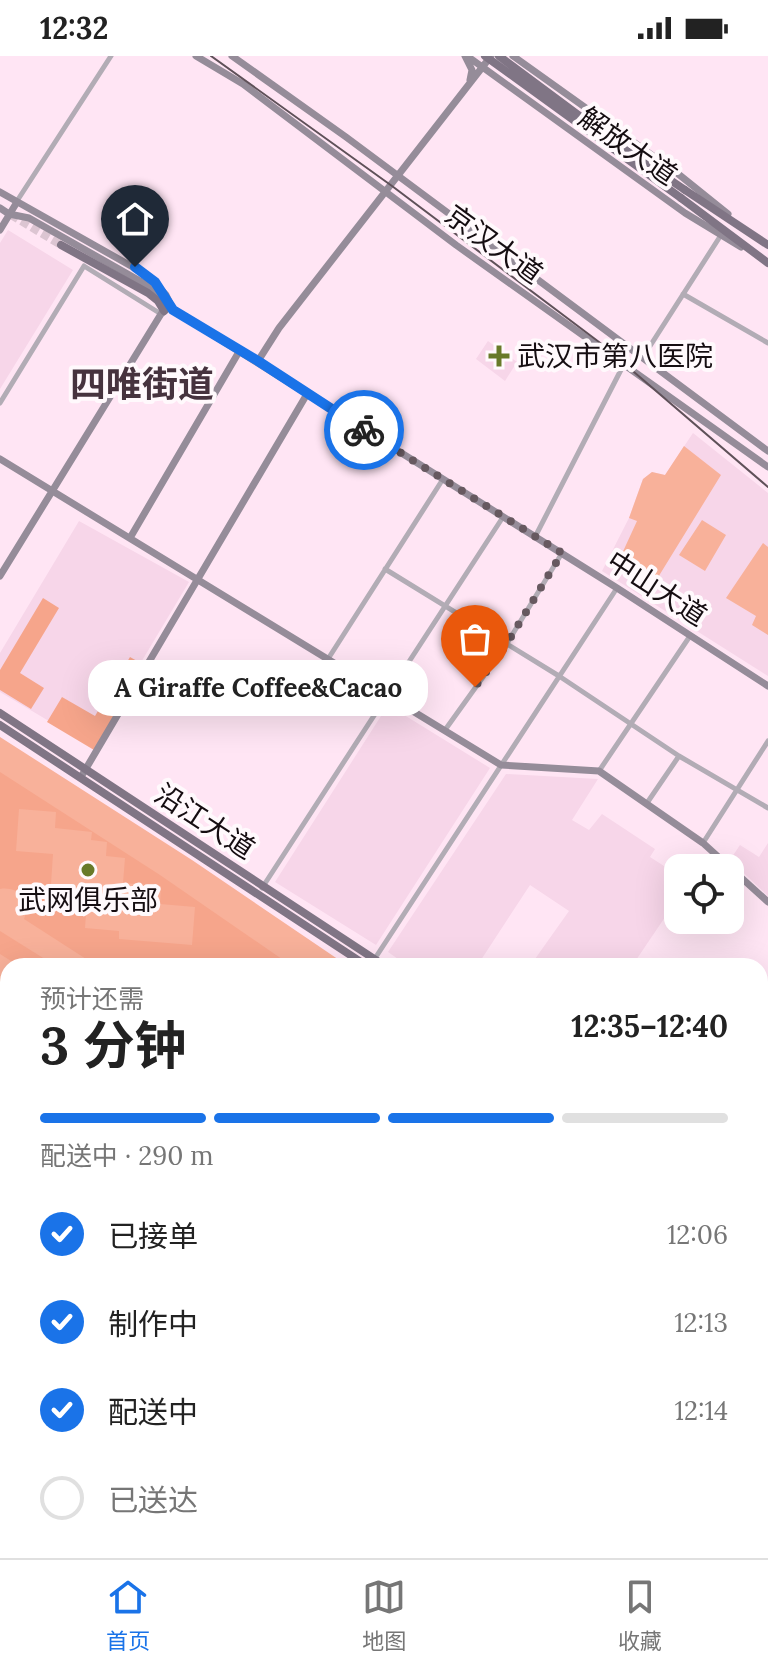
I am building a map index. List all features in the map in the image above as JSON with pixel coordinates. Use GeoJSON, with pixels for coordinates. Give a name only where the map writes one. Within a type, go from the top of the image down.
{"type":"FeatureCollection","features":[{"type":"Feature","properties":{"kind":"main road","name":"京汉大道"},"geometry":{"type":"LineString","coordinates":[[196,56],[243,84],[385,191],[768,467]]}},
{"type":"Feature","properties":{"kind":"main road","name":"京汉大道"},"geometry":{"type":"LineString","coordinates":[[232,56],[397,174],[768,451]]}},
{"type":"Feature","properties":{"kind":"main road"},"geometry":{"type":"LineString","coordinates":[[466,56],[472,70],[469,84]]}},
{"type":"Feature","properties":{"kind":"main road","name":"解放大道"},"geometry":{"type":"LineString","coordinates":[[466,56],[486,60],[683,194],[768,245]]}},
{"type":"Feature","properties":{"kind":"main road","name":"解放大道"},"geometry":{"type":"LineString","coordinates":[[499,56],[683,194],[768,263]]}},
{"type":"Feature","properties":{"kind":"main road","name":"解放大道"},"geometry":{"type":"LineString","coordinates":[[513,56],[677,173],[768,245]]}},
{"type":"Feature","properties":{"kind":"main road"},"geometry":{"type":"LineString","coordinates":[[258,361],[279,328],[486,60],[500,63],[533,87],[562,91]]}},
{"type":"Feature","properties":{"kind":"main road","name":"解放大道"},"geometry":{"type":"LineString","coordinates":[[486,60],[673,205],[768,263]]}},
{"type":"Feature","properties":{"kind":"main road","name":"中山大道"},"geometry":{"type":"LineString","coordinates":[[0,192],[147,275],[166,295],[166,311]]}},
{"type":"Feature","properties":{"kind":"main road"},"geometry":{"type":"LineString","coordinates":[[0,230],[17,202]]}},
{"type":"Feature","properties":{"kind":"main road","name":"中山大道"},"geometry":{"type":"LineString","coordinates":[[0,208],[9,214],[29,218],[147,285],[158,293],[166,311],[258,361],[768,686]]}},
{"type":"Feature","properties":{"kind":"main road"},"geometry":{"type":"LineString","coordinates":[[0,576],[166,311],[148,293],[61,245]]}},
{"type":"Feature","properties":{"kind":"main road"},"geometry":{"type":"LineString","coordinates":[[130,538],[240,350]]}},
{"type":"Feature","properties":{"kind":"main road"},"geometry":{"type":"LineString","coordinates":[[84,773],[307,394]]}},
{"type":"Feature","properties":{"kind":"main road"},"geometry":{"type":"LineString","coordinates":[[0,459],[501,765],[599,771],[703,843],[768,902]]}},
{"type":"Feature","properties":{"kind":"main road","name":"沿江大道"},"geometry":{"type":"LineString","coordinates":[[0,713],[84,773],[362,958]]}},
{"type":"Feature","properties":{"kind":"main road","name":"沿江大道"},"geometry":{"type":"LineString","coordinates":[[0,725],[84,773]]}},
{"type":"Feature","properties":{"kind":"street"},"geometry":{"type":"LineString","coordinates":[[17,202],[111,56]]}},
{"type":"Feature","properties":{"kind":"street"},"geometry":{"type":"LineString","coordinates":[[535,537],[624,364],[643,357],[721,235]]}},
{"type":"Feature","properties":{"kind":"street","name":"中山大道"},"geometry":{"type":"LineString","coordinates":[[0,403],[84,266],[166,311]]}},
{"type":"Feature","properties":{"kind":"street"},"geometry":{"type":"LineString","coordinates":[[683,294],[768,343]]}},
{"type":"Feature","properties":{"kind":"street"},"geometry":{"type":"LineString","coordinates":[[328,659],[443,479]]}},
{"type":"Feature","properties":{"kind":"street"},"geometry":{"type":"LineString","coordinates":[[261,889],[503,517]]}},
{"type":"Feature","properties":{"kind":"street"},"geometry":{"type":"LineString","coordinates":[[445,730],[506,645],[562,553]]}},
{"type":"Feature","properties":{"kind":"street"},"geometry":{"type":"LineString","coordinates":[[385,569],[559,676],[679,756],[768,808]]}},
{"type":"Feature","properties":{"kind":"street"},"geometry":{"type":"LineString","coordinates":[[375,958],[617,588]]}},
{"type":"Feature","properties":{"kind":"street"},"geometry":{"type":"LineString","coordinates":[[599,771],[690,636]]}},
{"type":"Feature","properties":{"kind":"street"},"geometry":{"type":"LineString","coordinates":[[703,843],[768,741]]}},
{"type":"Feature","properties":{"kind":"street"},"geometry":{"type":"LineString","coordinates":[[647,803],[679,756]]}},
{"type":"Feature","properties":{"kind":"shaded area"},"geometry":{"type":"Polygon","coordinates":[[[8,230],[73,270],[0,389],[0,243],[8,230]]]}},
{"type":"Feature","properties":{"kind":"shaded area"},"geometry":{"type":"Polygon","coordinates":[[[488,341],[517,362],[505,381],[476,359],[488,341]]]}},
{"type":"Feature","properties":{"kind":"shaded area"},"geometry":{"type":"Polygon","coordinates":[[[693,433],[768,493],[768,676],[602,571],[629,518],[643,479],[652,472],[665,475],[693,433]]]}},
{"type":"Feature","properties":{"kind":"shaded area"},"geometry":{"type":"Polygon","coordinates":[[[684,446],[721,475],[657,579],[620,558],[637,521],[629,518],[643,479],[652,472],[665,475],[684,446]]]}},
{"type":"Feature","properties":{"kind":"shaded area"},"geometry":{"type":"Polygon","coordinates":[[[702,520],[726,535],[705,571],[679,555],[702,520]]]}},
{"type":"Feature","properties":{"kind":"shaded area"},"geometry":{"type":"Polygon","coordinates":[[[79,521],[189,582],[91,746],[0,692],[0,653],[79,521]]]}},
{"type":"Feature","properties":{"kind":"shaded area"},"geometry":{"type":"Polygon","coordinates":[[[763,543],[768,547],[768,635],[752,625],[756,616],[726,598],[763,543]]]}},
{"type":"Feature","properties":{"kind":"shaded area"},"geometry":{"type":"Polygon","coordinates":[[[43,598],[59,608],[20,673],[44,688],[31,709],[0,690],[0,670],[43,598]]]}},
{"type":"Feature","properties":{"kind":"shaded area"},"geometry":{"type":"Polygon","coordinates":[[[130,657],[144,665],[94,750],[47,722],[62,697],[95,716],[130,657]]]}},
{"type":"Feature","properties":{"kind":"shaded area"},"geometry":{"type":"Polygon","coordinates":[[[388,705],[490,768],[376,945],[275,882],[388,705]]]}},
{"type":"Feature","properties":{"kind":"shaded area"},"geometry":{"type":"Polygon","coordinates":[[[0,737],[192,860],[336,958],[0,958],[0,737]]]}},
{"type":"Feature","properties":{"kind":"shaded area"},"geometry":{"type":"Polygon","coordinates":[[[0,772],[160,875],[280,958],[85,958],[24,919],[25,901],[18,892],[0,889],[0,772]],[[19,809],[16,851],[53,854],[51,884],[88,887],[85,928],[119,931],[119,939],[192,945],[195,907],[160,904],[161,886],[123,883],[125,858],[106,856],[107,842],[91,840],[92,832],[55,828],[56,812],[19,809]]]}},
{"type":"Feature","properties":{"kind":"shaded area"},"geometry":{"type":"Polygon","coordinates":[[[506,774],[598,779],[572,820],[589,830],[602,814],[655,849],[650,857],[664,866],[664,919],[637,958],[536,958],[569,911],[530,885],[482,958],[397,958],[388,952],[506,774]]]}},
{"type":"Feature","properties":{"kind":"shaded area"},"geometry":{"type":"Polygon","coordinates":[[[768,843],[768,896],[744,873],[744,854],[734,854],[740,845],[759,857],[768,843]]]}},
{"type":"Feature","properties":{"kind":"shaded area"},"geometry":{"type":"Polygon","coordinates":[[[0,931],[43,958],[6,958],[0,954],[0,931]]]}},
{"type":"Feature","properties":{"kind":"tunnel"},"geometry":{"type":"LineString","coordinates":[[11,215],[61,245]]}},
{"type":"Feature","properties":{"kind":"railway"},"geometry":{"type":"LineString","coordinates":[[211,56],[392,186],[599,342],[768,487]]}},
{"type":"Feature","properties":{"kind":"way so far"},"geometry":{"type":"LineString","coordinates":[[364,430],[562,553],[506,645],[475,687]]}},
{"type":"Feature","properties":{"kind":"place","name":"武汉市第八医院"},"geometry":{"type":"Point","coordinates":[499,356]}},
{"type":"Feature","properties":{"kind":"place","name":"A Giraffe Coffee&Cacao"},"geometry":{"type":"Point","coordinates":[475,687]}},
{"type":"Feature","properties":{"kind":"place","name":"武网俱乐部"},"geometry":{"type":"Point","coordinates":[88,870]}},
{"type":"Feature","properties":{"kind":"district","name":"四唯街道"},"geometry":{"type":"Point","coordinates":[142,384]}},
{"type":"Feature","properties":{"kind":"route"},"geometry":{"type":"LineString","coordinates":[[135,267],[155,282],[173,310],[364,430]]}}]}
